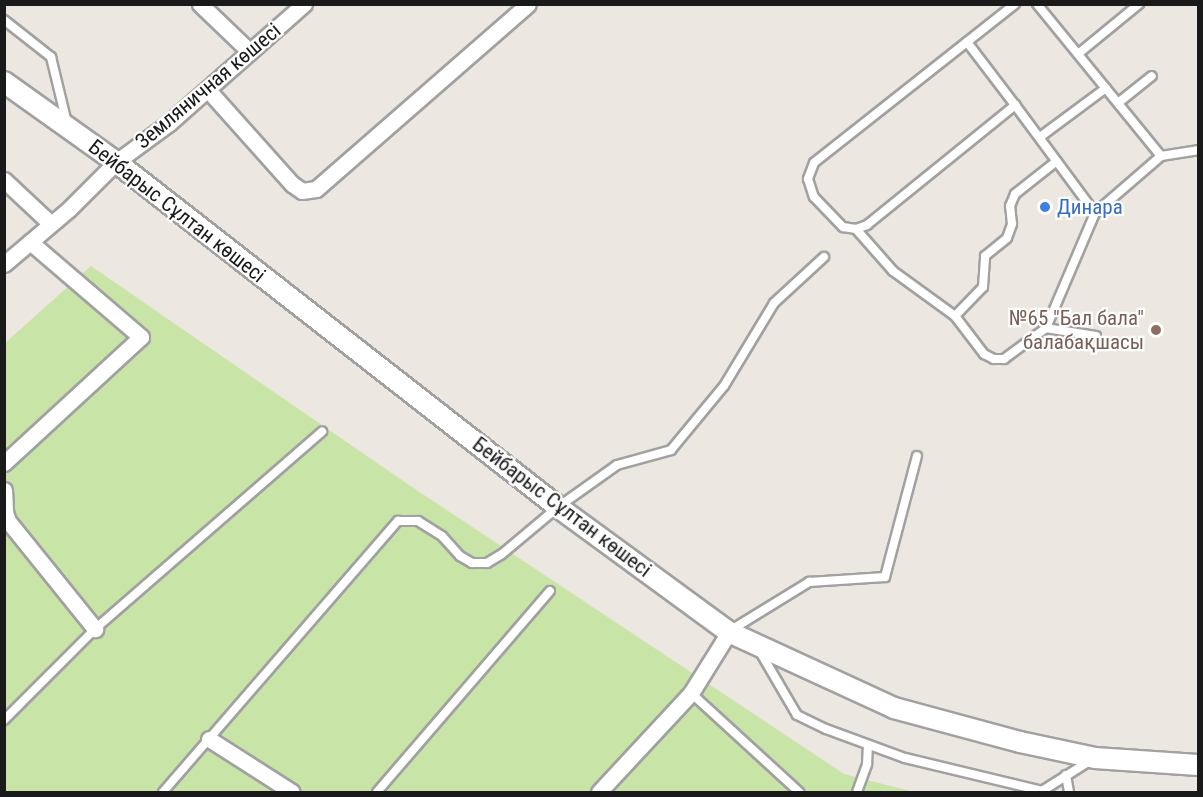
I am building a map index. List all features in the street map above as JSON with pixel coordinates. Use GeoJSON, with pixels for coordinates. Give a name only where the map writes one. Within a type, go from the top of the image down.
{"type":"FeatureCollection","features":[{"type":"Feature","properties":{"kind":"street"},"geometry":{"type":"LineString","coordinates":[[200,4],[250,52]]}},
{"type":"Feature","properties":{"kind":"street","name":"Земляничная көшесі"},"geometry":{"type":"LineString","coordinates":[[4,264],[51,224],[116,162],[169,123],[304,4]]}},
{"type":"Feature","properties":{"kind":"street"},"geometry":{"type":"LineString","coordinates":[[208,90],[292,184],[303,191],[316,189],[528,4]]}},
{"type":"Feature","properties":{"kind":"street","name":"Бейбарыс Сұлтан көшесі"},"geometry":{"type":"LineString","coordinates":[[4,82],[116,162],[558,507],[729,632],[894,708],[1020,742],[1095,758],[1198,765]]}},
{"type":"Feature","properties":{"kind":"street"},"geometry":{"type":"LineString","coordinates":[[4,180],[51,224]]}},
{"type":"Feature","properties":{"kind":"street"},"geometry":{"type":"LineString","coordinates":[[4,463],[141,337],[30,242]]}},
{"type":"Feature","properties":{"kind":"street"},"geometry":{"type":"LineString","coordinates":[[4,490],[5,512],[8,521],[95,629]]}},
{"type":"Feature","properties":{"kind":"street"},"geometry":{"type":"LineString","coordinates":[[599,792],[691,693],[729,632]]}},
{"type":"Feature","properties":{"kind":"street"},"geometry":{"type":"LineString","coordinates":[[208,739],[292,792]]}},
{"type":"Feature","properties":{"kind":"lane"},"geometry":{"type":"LineString","coordinates":[[1015,4],[814,163],[808,179],[814,197],[843,226],[856,229],[867,225],[1015,105]]}},
{"type":"Feature","properties":{"kind":"lane"},"geometry":{"type":"LineString","coordinates":[[1037,4],[1161,156]]}},
{"type":"Feature","properties":{"kind":"lane"},"geometry":{"type":"LineString","coordinates":[[1078,54],[1139,4]]}},
{"type":"Feature","properties":{"kind":"lane"},"geometry":{"type":"LineString","coordinates":[[4,20],[51,57],[68,127]]}},
{"type":"Feature","properties":{"kind":"lane"},"geometry":{"type":"LineString","coordinates":[[967,42],[1095,213]]}},
{"type":"Feature","properties":{"kind":"lane"},"geometry":{"type":"LineString","coordinates":[[1118,103],[1152,76]]}},
{"type":"Feature","properties":{"kind":"lane"},"geometry":{"type":"LineString","coordinates":[[1040,137],[1106,88]]}},
{"type":"Feature","properties":{"kind":"lane"},"geometry":{"type":"LineString","coordinates":[[856,229],[893,271],[955,316],[984,354],[994,359],[1004,359],[1046,328],[1095,213],[1161,156],[1198,150]]}},
{"type":"Feature","properties":{"kind":"lane"},"geometry":{"type":"LineString","coordinates":[[955,316],[983,287],[986,256],[1007,238],[1012,224],[1010,206],[1014,194],[1057,160]]}},
{"type":"Feature","properties":{"kind":"lane"},"geometry":{"type":"LineString","coordinates":[[163,792],[398,521],[418,521],[442,536],[460,556],[472,563],[487,563],[512,547],[558,507],[617,465],[671,450],[724,386],[774,303],[824,257]]}},
{"type":"Feature","properties":{"kind":"lane"},"geometry":{"type":"LineString","coordinates":[[1046,328],[1096,336]]}},
{"type":"Feature","properties":{"kind":"lane"},"geometry":{"type":"LineString","coordinates":[[4,720],[95,629],[322,432]]}},
{"type":"Feature","properties":{"kind":"lane"},"geometry":{"type":"LineString","coordinates":[[729,632],[809,582],[885,577],[917,456]]}},
{"type":"Feature","properties":{"kind":"lane"},"geometry":{"type":"LineString","coordinates":[[377,792],[550,591]]}},
{"type":"Feature","properties":{"kind":"lane"},"geometry":{"type":"LineString","coordinates":[[755,644],[797,715],[905,758],[1042,791],[1095,758]]}},
{"type":"Feature","properties":{"kind":"lane"},"geometry":{"type":"LineString","coordinates":[[691,693],[799,792]]}},
{"type":"Feature","properties":{"kind":"lane"},"geometry":{"type":"LineString","coordinates":[[856,792],[867,764],[868,745]]}},
{"type":"Feature","properties":{"kind":"lane"},"geometry":{"type":"LineString","coordinates":[[1066,775],[1069,792]]}},
{"type":"Feature","properties":{"kind":"green space"},"geometry":{"type":"Polygon","coordinates":[[[91,266],[409,485],[844,774],[914,792],[5,792],[4,344],[91,266]]]}},
{"type":"Feature","properties":{"kind":"place","name":"Динара"},"geometry":{"type":"Point","coordinates":[1045,207]}},
{"type":"Feature","properties":{"kind":"place","name":"№65 \"Бал бала\" балабақшасы"},"geometry":{"type":"Point","coordinates":[1156,330]}}]}
